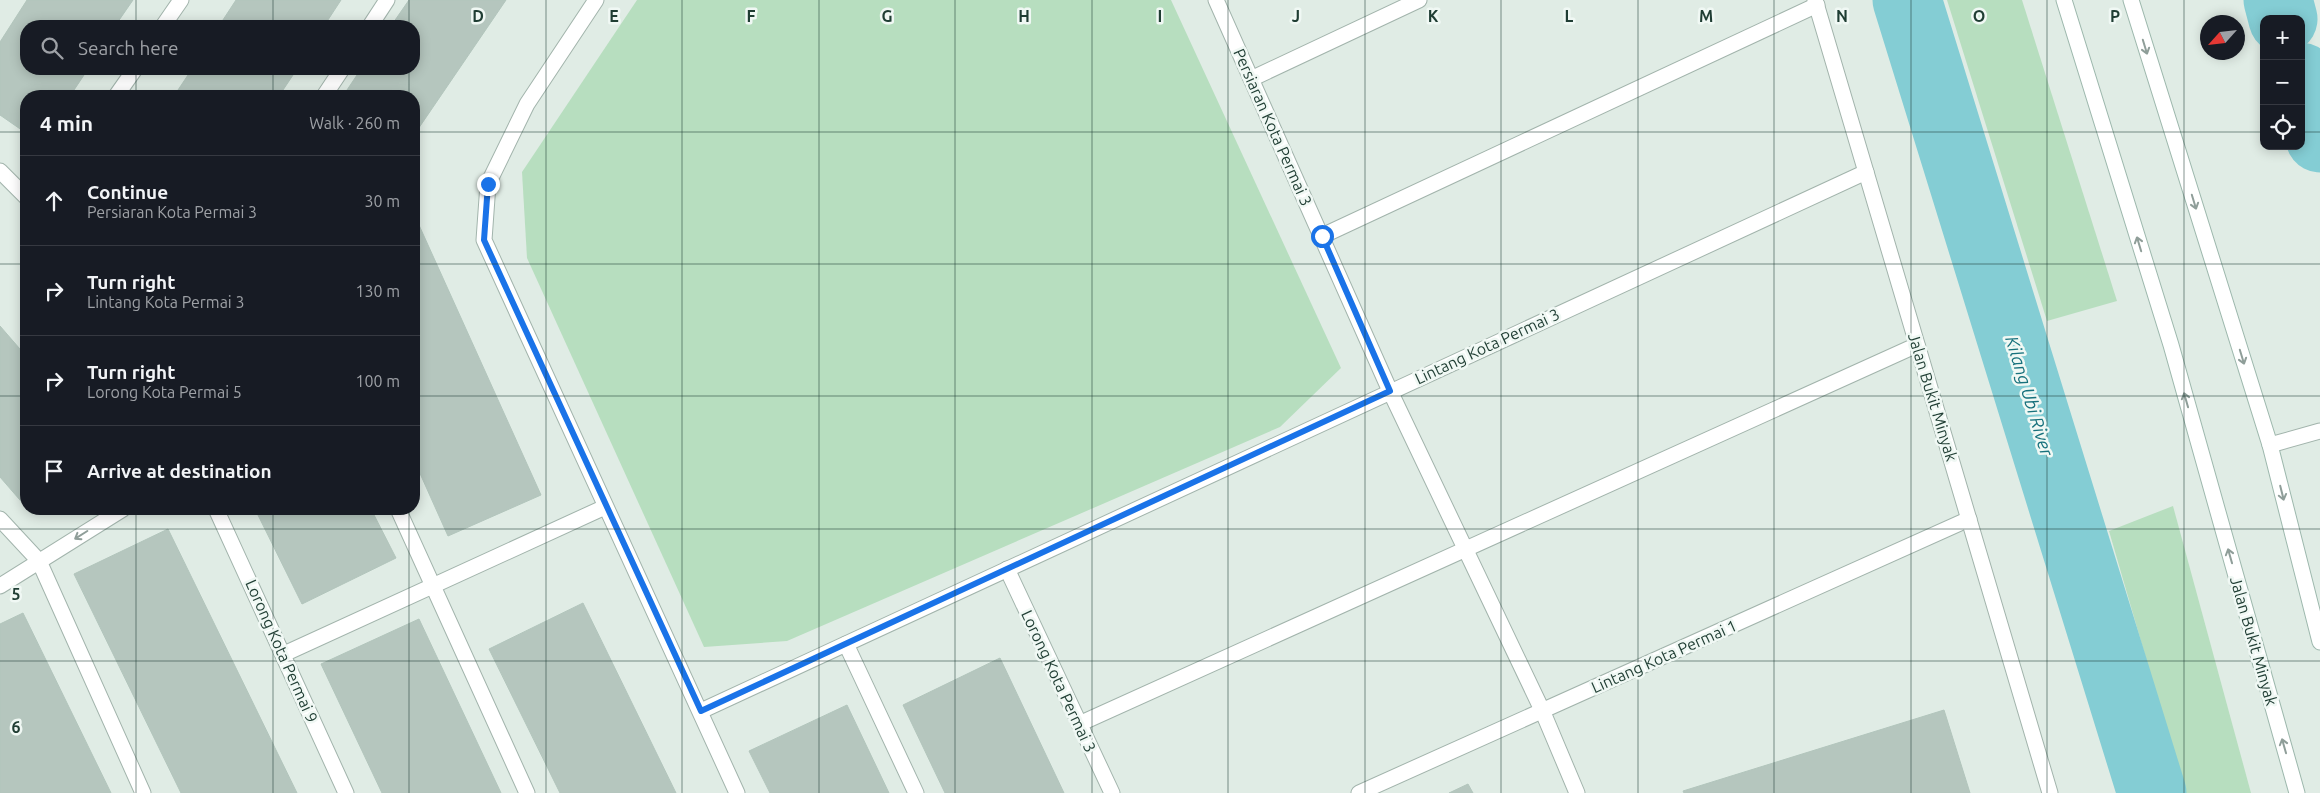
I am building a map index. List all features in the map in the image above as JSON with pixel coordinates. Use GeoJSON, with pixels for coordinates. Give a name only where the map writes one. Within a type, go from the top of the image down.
{"type":"FeatureCollection","features":[{"type":"Feature","properties":{"kind":"street"},"geometry":{"type":"LineString","coordinates":[[167,20],[181,0]]}},
{"type":"Feature","properties":{"kind":"street"},"geometry":{"type":"LineString","coordinates":[[374,20],[387,0]]}},
{"type":"Feature","properties":{"kind":"street"},"geometry":{"type":"LineString","coordinates":[[596,0],[527,104],[488,184],[484,240],[737,793]]}},
{"type":"Feature","properties":{"kind":"street","name":"Persiaran Kota Permai 3"},"geometry":{"type":"LineString","coordinates":[[1216,0],[1390,391],[1542,710],[1577,793]]}},
{"type":"Feature","properties":{"kind":"street"},"geometry":{"type":"LineString","coordinates":[[1251,78],[1419,0]]}},
{"type":"Feature","properties":{"kind":"street","name":"Jalan Bukit Minyak"},"geometry":{"type":"LineString","coordinates":[[2064,0],[2171,344],[2297,793]]}},
{"type":"Feature","properties":{"kind":"street"},"geometry":{"type":"LineString","coordinates":[[2131,0],[2270,445],[2320,642]]}},
{"type":"Feature","properties":{"kind":"street"},"geometry":{"type":"LineString","coordinates":[[1322,236],[1816,3]]}},
{"type":"Feature","properties":{"kind":"street","name":"Jalan Bukit Minyak"},"geometry":{"type":"LineString","coordinates":[[1816,3],[2050,793]]}},
{"type":"Feature","properties":{"kind":"street"},"geometry":{"type":"LineString","coordinates":[[120,90],[131,75]]}},
{"type":"Feature","properties":{"kind":"street"},"geometry":{"type":"LineString","coordinates":[[328,90],[338,75]]}},
{"type":"Feature","properties":{"kind":"street"},"geometry":{"type":"LineString","coordinates":[[0,171],[20,191]]}},
{"type":"Feature","properties":{"kind":"street","name":"Lintang Kota Permai 3"},"geometry":{"type":"LineString","coordinates":[[701,711],[1866,172]]}},
{"type":"Feature","properties":{"kind":"street"},"geometry":{"type":"LineString","coordinates":[[1080,724],[1917,345]]}},
{"type":"Feature","properties":{"kind":"street"},"geometry":{"type":"LineString","coordinates":[[2270,445],[2320,431]]}},
{"type":"Feature","properties":{"kind":"street"},"geometry":{"type":"LineString","coordinates":[[284,654],[605,507]]}},
{"type":"Feature","properties":{"kind":"street"},"geometry":{"type":"LineString","coordinates":[[0,586],[113,515]]}},
{"type":"Feature","properties":{"kind":"street","name":"Lorong Kota Permai 9"},"geometry":{"type":"LineString","coordinates":[[219,515],[346,793]]}},
{"type":"Feature","properties":{"kind":"street"},"geometry":{"type":"LineString","coordinates":[[401,515],[527,793]]}},
{"type":"Feature","properties":{"kind":"street","name":"Lintang Kota Permai 1"},"geometry":{"type":"LineString","coordinates":[[1359,793],[1969,518]]}},
{"type":"Feature","properties":{"kind":"street"},"geometry":{"type":"LineString","coordinates":[[0,519],[39,561],[143,793]]}},
{"type":"Feature","properties":{"kind":"street","name":"Lorong Kota Permai 3"},"geometry":{"type":"LineString","coordinates":[[1007,570],[1112,793]]}},
{"type":"Feature","properties":{"kind":"street"},"geometry":{"type":"LineString","coordinates":[[846,644],[916,793]]}},
{"type":"Feature","properties":{"kind":"green space"},"geometry":{"type":"Polygon","coordinates":[[[637,0],[1171,0],[1341,368],[1280,427],[787,641],[704,647],[527,258],[522,172],[637,0]]]}},
{"type":"Feature","properties":{"kind":"green space"},"geometry":{"type":"Polygon","coordinates":[[[1947,0],[2022,0],[2117,301],[2047,321],[1947,0]]]}},
{"type":"Feature","properties":{"kind":"green space"},"geometry":{"type":"Polygon","coordinates":[[[2173,506],[2251,793],[2185,793],[2109,531],[2173,506]]]}},
{"type":"Feature","properties":{"kind":"building"},"geometry":{"type":"Polygon","coordinates":[[[27,0],[133,0],[119,20],[20,20],[20,75],[84,75],[74,90],[20,90],[20,129],[0,115],[0,42],[27,0]]]}},
{"type":"Feature","properties":{"kind":"building"},"geometry":{"type":"Polygon","coordinates":[[[236,0],[341,0],[328,20],[223,20],[236,0]]]}},
{"type":"Feature","properties":{"kind":"building"},"geometry":{"type":"Polygon","coordinates":[[[409,0],[506,0],[420,126],[420,90],[347,90],[357,75],[420,75],[420,20],[395,20],[409,0]]]}},
{"type":"Feature","properties":{"kind":"building"},"geometry":{"type":"Polygon","coordinates":[[[188,75],[293,75],[283,90],[178,90],[188,75]]]}},
{"type":"Feature","properties":{"kind":"building"},"geometry":{"type":"Polygon","coordinates":[[[420,227],[541,495],[448,536],[420,473],[420,227]]]}},
{"type":"Feature","properties":{"kind":"building"},"geometry":{"type":"Polygon","coordinates":[[[0,326],[20,349],[20,500],[0,477],[0,326]]]}},
{"type":"Feature","properties":{"kind":"building"},"geometry":{"type":"Polygon","coordinates":[[[258,515],[374,515],[396,558],[302,604],[258,515]]]}},
{"type":"Feature","properties":{"kind":"building"},"geometry":{"type":"Polygon","coordinates":[[[168,529],[297,793],[181,793],[74,574],[168,529]]]}},
{"type":"Feature","properties":{"kind":"building"},"geometry":{"type":"Polygon","coordinates":[[[583,603],[676,793],[560,793],[489,649],[583,603]]]}},
{"type":"Feature","properties":{"kind":"building"},"geometry":{"type":"Polygon","coordinates":[[[23,613],[111,793],[0,793],[0,624],[23,613]]]}},
{"type":"Feature","properties":{"kind":"building"},"geometry":{"type":"Polygon","coordinates":[[[419,619],[501,793],[382,793],[321,664],[419,619]]]}},
{"type":"Feature","properties":{"kind":"building"},"geometry":{"type":"Polygon","coordinates":[[[1000,658],[1064,793],[945,793],[903,705],[1000,658]]]}},
{"type":"Feature","properties":{"kind":"building"},"geometry":{"type":"Polygon","coordinates":[[[847,705],[889,793],[770,793],[749,751],[847,705]]]}},
{"type":"Feature","properties":{"kind":"building"},"geometry":{"type":"Polygon","coordinates":[[[1944,710],[1970,793],[1684,793],[1683,791],[1944,710]]]}},
{"type":"Feature","properties":{"kind":"building"},"geometry":{"type":"Polygon","coordinates":[[[1468,784],[1473,793],[1449,793],[1468,784]]]}},
{"type":"Feature","properties":{"kind":"waterway","name":"Kilang Ubi River"},"geometry":{"type":"LineString","coordinates":[[1907,0],[2152,793]]}},
{"type":"Feature","properties":{"kind":"waterway"},"geometry":{"type":"LineString","coordinates":[[2278,0],[2282,15]]}},
{"type":"Feature","properties":{"kind":"waterway"},"geometry":{"type":"LineString","coordinates":[[2305,90],[2320,138]]}},
{"type":"Feature","properties":{"kind":"route"},"geometry":{"type":"LineString","coordinates":[[488,184],[484,240],[605,507],[701,711],[1390,391],[1322,236]]}}]}
